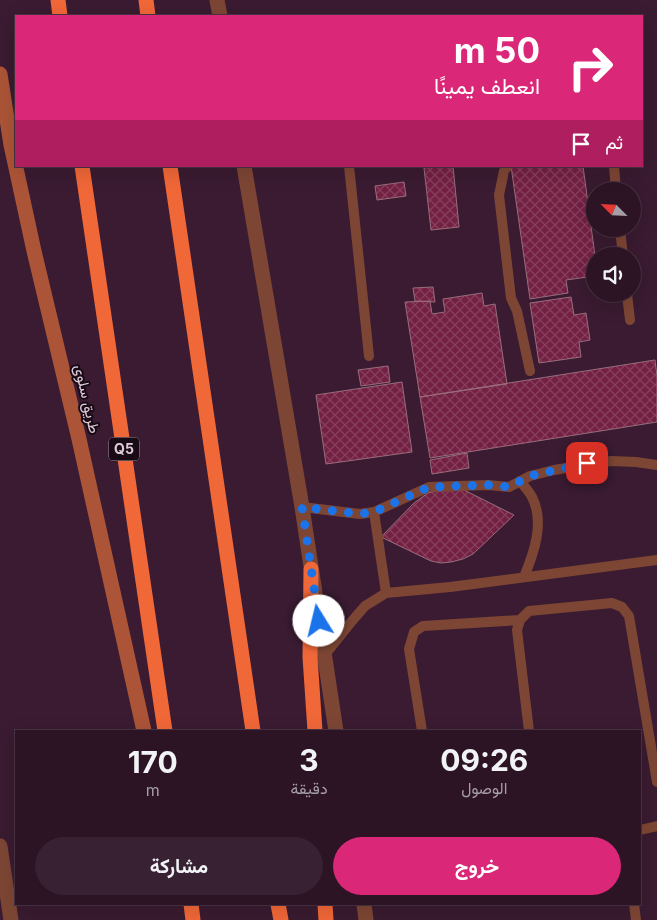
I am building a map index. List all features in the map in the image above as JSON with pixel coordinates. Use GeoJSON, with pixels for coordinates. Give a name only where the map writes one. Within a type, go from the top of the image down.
{"type":"FeatureCollection","features":[{"type":"Feature","properties":{"kind":"highway"},"geometry":{"type":"LineString","coordinates":[[58,0],[60,15]]}},
{"type":"Feature","properties":{"kind":"highway"},"geometry":{"type":"LineString","coordinates":[[146,0],[148,15]]}},
{"type":"Feature","properties":{"kind":"highway","name":"طريق سلوى"},"geometry":{"type":"LineString","coordinates":[[82,167],[166,730]]}},
{"type":"Feature","properties":{"kind":"highway"},"geometry":{"type":"LineString","coordinates":[[170,167],[253,730]]}},
{"type":"Feature","properties":{"kind":"highway"},"geometry":{"type":"LineString","coordinates":[[311,569],[310,657],[315,730]]}},
{"type":"Feature","properties":{"kind":"highway"},"geometry":{"type":"LineString","coordinates":[[191,905],[193,920]]}},
{"type":"Feature","properties":{"kind":"highway"},"geometry":{"type":"LineString","coordinates":[[278,905],[281,920]]}},
{"type":"Feature","properties":{"kind":"highway"},"geometry":{"type":"LineString","coordinates":[[325,905],[326,920]]}},
{"type":"Feature","properties":{"kind":"main road","name":"طريق سلوى"},"geometry":{"type":"LineString","coordinates":[[0,74],[15,163]]}},
{"type":"Feature","properties":{"kind":"main road","name":"طريق سلوى"},"geometry":{"type":"LineString","coordinates":[[16,167],[144,730]]}},
{"type":"Feature","properties":{"kind":"main road"},"geometry":{"type":"LineString","coordinates":[[185,905],[189,920]]}},
{"type":"Feature","properties":{"kind":"street"},"geometry":{"type":"LineString","coordinates":[[217,0],[220,15]]}},
{"type":"Feature","properties":{"kind":"street"},"geometry":{"type":"LineString","coordinates":[[244,167],[302,507],[336,730]]}},
{"type":"Feature","properties":{"kind":"street"},"geometry":{"type":"LineString","coordinates":[[0,846],[11,920]]}},
{"type":"Feature","properties":{"kind":"street"},"geometry":{"type":"LineString","coordinates":[[364,905],[366,920]]}},
{"type":"Feature","properties":{"kind":"lane"},"geometry":{"type":"LineString","coordinates":[[349,167],[369,356]]}},
{"type":"Feature","properties":{"kind":"lane"},"geometry":{"type":"LineString","coordinates":[[507,167],[504,170],[499,195],[511,298],[517,311],[530,370]]}},
{"type":"Feature","properties":{"kind":"lane"},"geometry":{"type":"LineString","coordinates":[[614,167],[615,182]]}},
{"type":"Feature","properties":{"kind":"lane"},"geometry":{"type":"LineString","coordinates":[[628,302],[630,320]]}},
{"type":"Feature","properties":{"kind":"lane"},"geometry":{"type":"LineString","coordinates":[[302,507],[360,514],[374,512],[429,487],[488,485],[509,487],[530,476],[587,463],[611,461],[657,465]]}},
{"type":"Feature","properties":{"kind":"lane"},"geometry":{"type":"LineString","coordinates":[[520,481],[532,496],[537,510],[538,527],[531,562],[524,577]]}},
{"type":"Feature","properties":{"kind":"lane"},"geometry":{"type":"LineString","coordinates":[[374,512],[386,593]]}},
{"type":"Feature","properties":{"kind":"lane"},"geometry":{"type":"LineString","coordinates":[[324,656],[365,606],[386,593],[450,587],[657,560]]}},
{"type":"Feature","properties":{"kind":"lane"},"geometry":{"type":"LineString","coordinates":[[529,730],[517,630],[520,620],[529,611],[612,603],[622,607],[629,616],[657,782]]}},
{"type":"Feature","properties":{"kind":"lane"},"geometry":{"type":"LineString","coordinates":[[422,730],[409,650],[414,632],[423,626],[520,620]]}},
{"type":"Feature","properties":{"kind":"lane"},"geometry":{"type":"LineString","coordinates":[[641,830],[657,826]]}},
{"type":"Feature","properties":{"kind":"lane"},"geometry":{"type":"LineString","coordinates":[[634,905],[636,920]]}},
{"type":"Feature","properties":{"kind":"building"},"geometry":{"type":"Polygon","coordinates":[[[453,167],[459,227],[431,230],[424,168],[453,167]]]}},
{"type":"Feature","properties":{"kind":"building"},"geometry":{"type":"Polygon","coordinates":[[[511,167],[583,167],[586,189],[586,238],[593,238],[594,247],[586,247],[586,277],[566,280],[568,293],[530,299],[511,167]]]}},
{"type":"Feature","properties":{"kind":"building"},"geometry":{"type":"Polygon","coordinates":[[[404,182],[406,196],[377,200],[375,186],[404,182]]]}},
{"type":"Feature","properties":{"kind":"building"},"geometry":{"type":"Polygon","coordinates":[[[433,287],[435,302],[415,301],[413,288],[433,287]]]}},
{"type":"Feature","properties":{"kind":"building"},"geometry":{"type":"Polygon","coordinates":[[[482,293],[484,306],[495,304],[507,384],[420,397],[405,302],[430,301],[432,314],[445,312],[443,299],[482,293]]]}},
{"type":"Feature","properties":{"kind":"building"},"geometry":{"type":"Polygon","coordinates":[[[571,297],[574,315],[586,313],[590,340],[579,342],[581,357],[539,363],[530,303],[571,297]]]}},
{"type":"Feature","properties":{"kind":"building"},"geometry":{"type":"Polygon","coordinates":[[[655,360],[657,422],[430,458],[420,397],[655,360]]]}},
{"type":"Feature","properties":{"kind":"building"},"geometry":{"type":"Polygon","coordinates":[[[388,366],[390,382],[361,386],[358,370],[388,366]]]}},
{"type":"Feature","properties":{"kind":"building"},"geometry":{"type":"Polygon","coordinates":[[[402,382],[412,452],[326,464],[316,395],[402,382]]]}},
{"type":"Feature","properties":{"kind":"building"},"geometry":{"type":"Polygon","coordinates":[[[467,453],[469,468],[432,474],[430,460],[467,453]]]}},
{"type":"Feature","properties":{"kind":"building"},"geometry":{"type":"Polygon","coordinates":[[[464,490],[514,515],[473,554],[463,559],[441,563],[431,561],[381,537],[414,503],[428,493],[464,490]]]}},
{"type":"Feature","properties":{"kind":"route"},"geometry":{"type":"LineString","coordinates":[[319,621],[302,507],[360,514],[374,512],[429,487],[488,485],[509,487],[530,476],[587,463]]}}]}
